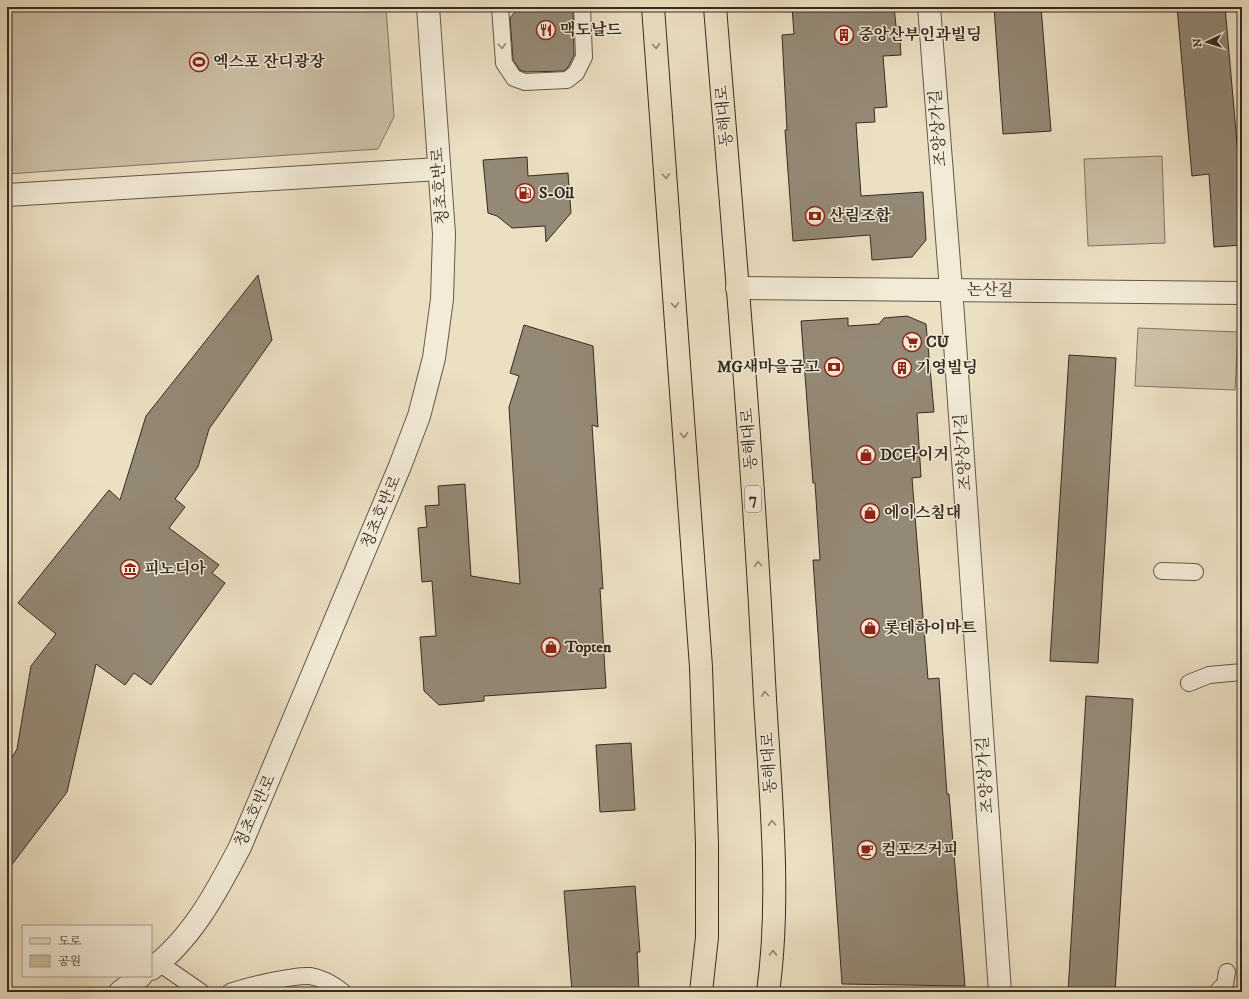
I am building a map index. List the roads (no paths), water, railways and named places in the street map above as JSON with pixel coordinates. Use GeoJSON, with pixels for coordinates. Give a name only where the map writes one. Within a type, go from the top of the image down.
{"type":"FeatureCollection","features":[{"type":"Feature","properties":{"kind":"main road"},"geometry":{"type":"LineString","coordinates":[[653,7],[701,666],[707,844],[707,930],[701,992]]}},
{"type":"Feature","properties":{"kind":"main road","name":"동해대로"},"geometry":{"type":"LineString","coordinates":[[715,7],[760,598],[774,882],[772,962],[768,992]]}},
{"type":"Feature","properties":{"kind":"street","name":"청초호반로"},"geometry":{"type":"LineString","coordinates":[[152,967],[193,927],[220,886],[240,847],[391,488],[419,416],[434,358],[442,299],[444,234],[428,7]]}},
{"type":"Feature","properties":{"kind":"street","name":"조양상가길"},"geometry":{"type":"LineString","coordinates":[[929,7],[951,289],[1000,992]]}},
{"type":"Feature","properties":{"kind":"street"},"geometry":{"type":"LineString","coordinates":[[7,195],[439,169]]}},
{"type":"Feature","properties":{"kind":"street","name":"논산길"},"geometry":{"type":"LineString","coordinates":[[737,288],[1242,293]]}},
{"type":"Feature","properties":{"kind":"street","name":"청초호반로"},"geometry":{"type":"LineString","coordinates":[[120,992],[140,977]]}},
{"type":"Feature","properties":{"kind":"lane"},"geometry":{"type":"LineString","coordinates":[[500,7],[504,63],[514,78],[525,82],[567,80],[576,73],[584,57],[582,7]]}},
{"type":"Feature","properties":{"kind":"lane"},"geometry":{"type":"LineString","coordinates":[[1162,571],[1194,572]]}},
{"type":"Feature","properties":{"kind":"lane"},"geometry":{"type":"LineString","coordinates":[[1189,683],[1209,675],[1242,672]]}},
{"type":"Feature","properties":{"kind":"lane"},"geometry":{"type":"LineString","coordinates":[[152,970],[200,992]]}},
{"type":"Feature","properties":{"kind":"lane"},"geometry":{"type":"LineString","coordinates":[[1217,992],[1225,984],[1227,972]]}},
{"type":"Feature","properties":{"kind":"lane"},"geometry":{"type":"LineString","coordinates":[[230,992],[245,987],[309,976],[328,982],[343,992]]}},
{"type":"Feature","properties":{"kind":"place","name":"맥도날드"},"geometry":{"type":"Point","coordinates":[546,30]}},
{"type":"Feature","properties":{"kind":"place","name":"중앙산부인과빌딩"},"geometry":{"type":"Point","coordinates":[844,35]}},
{"type":"Feature","properties":{"kind":"place","name":"엑스포 잔디광장"},"geometry":{"type":"Point","coordinates":[199,62]}},
{"type":"Feature","properties":{"kind":"place","name":"S-Oil"},"geometry":{"type":"Point","coordinates":[525,193]}},
{"type":"Feature","properties":{"kind":"place","name":"산림조합"},"geometry":{"type":"Point","coordinates":[815,216]}},
{"type":"Feature","properties":{"kind":"place","name":"CU"},"geometry":{"type":"Point","coordinates":[912,342]}},
{"type":"Feature","properties":{"kind":"place","name":"MG새마을금고"},"geometry":{"type":"Point","coordinates":[834,367]}},
{"type":"Feature","properties":{"kind":"place","name":"기영빌딩"},"geometry":{"type":"Point","coordinates":[902,368]}},
{"type":"Feature","properties":{"kind":"place","name":"DC타이거"},"geometry":{"type":"Point","coordinates":[866,455]}},
{"type":"Feature","properties":{"kind":"place","name":"에이스침대"},"geometry":{"type":"Point","coordinates":[870,513]}},
{"type":"Feature","properties":{"kind":"place","name":"피노디아"},"geometry":{"type":"Point","coordinates":[130,569]}},
{"type":"Feature","properties":{"kind":"place","name":"롯데하이마트"},"geometry":{"type":"Point","coordinates":[870,628]}},
{"type":"Feature","properties":{"kind":"place","name":"Topten"},"geometry":{"type":"Point","coordinates":[551,647]}},
{"type":"Feature","properties":{"kind":"place","name":"컴포즈커피"},"geometry":{"type":"Point","coordinates":[867,850]}}]}
